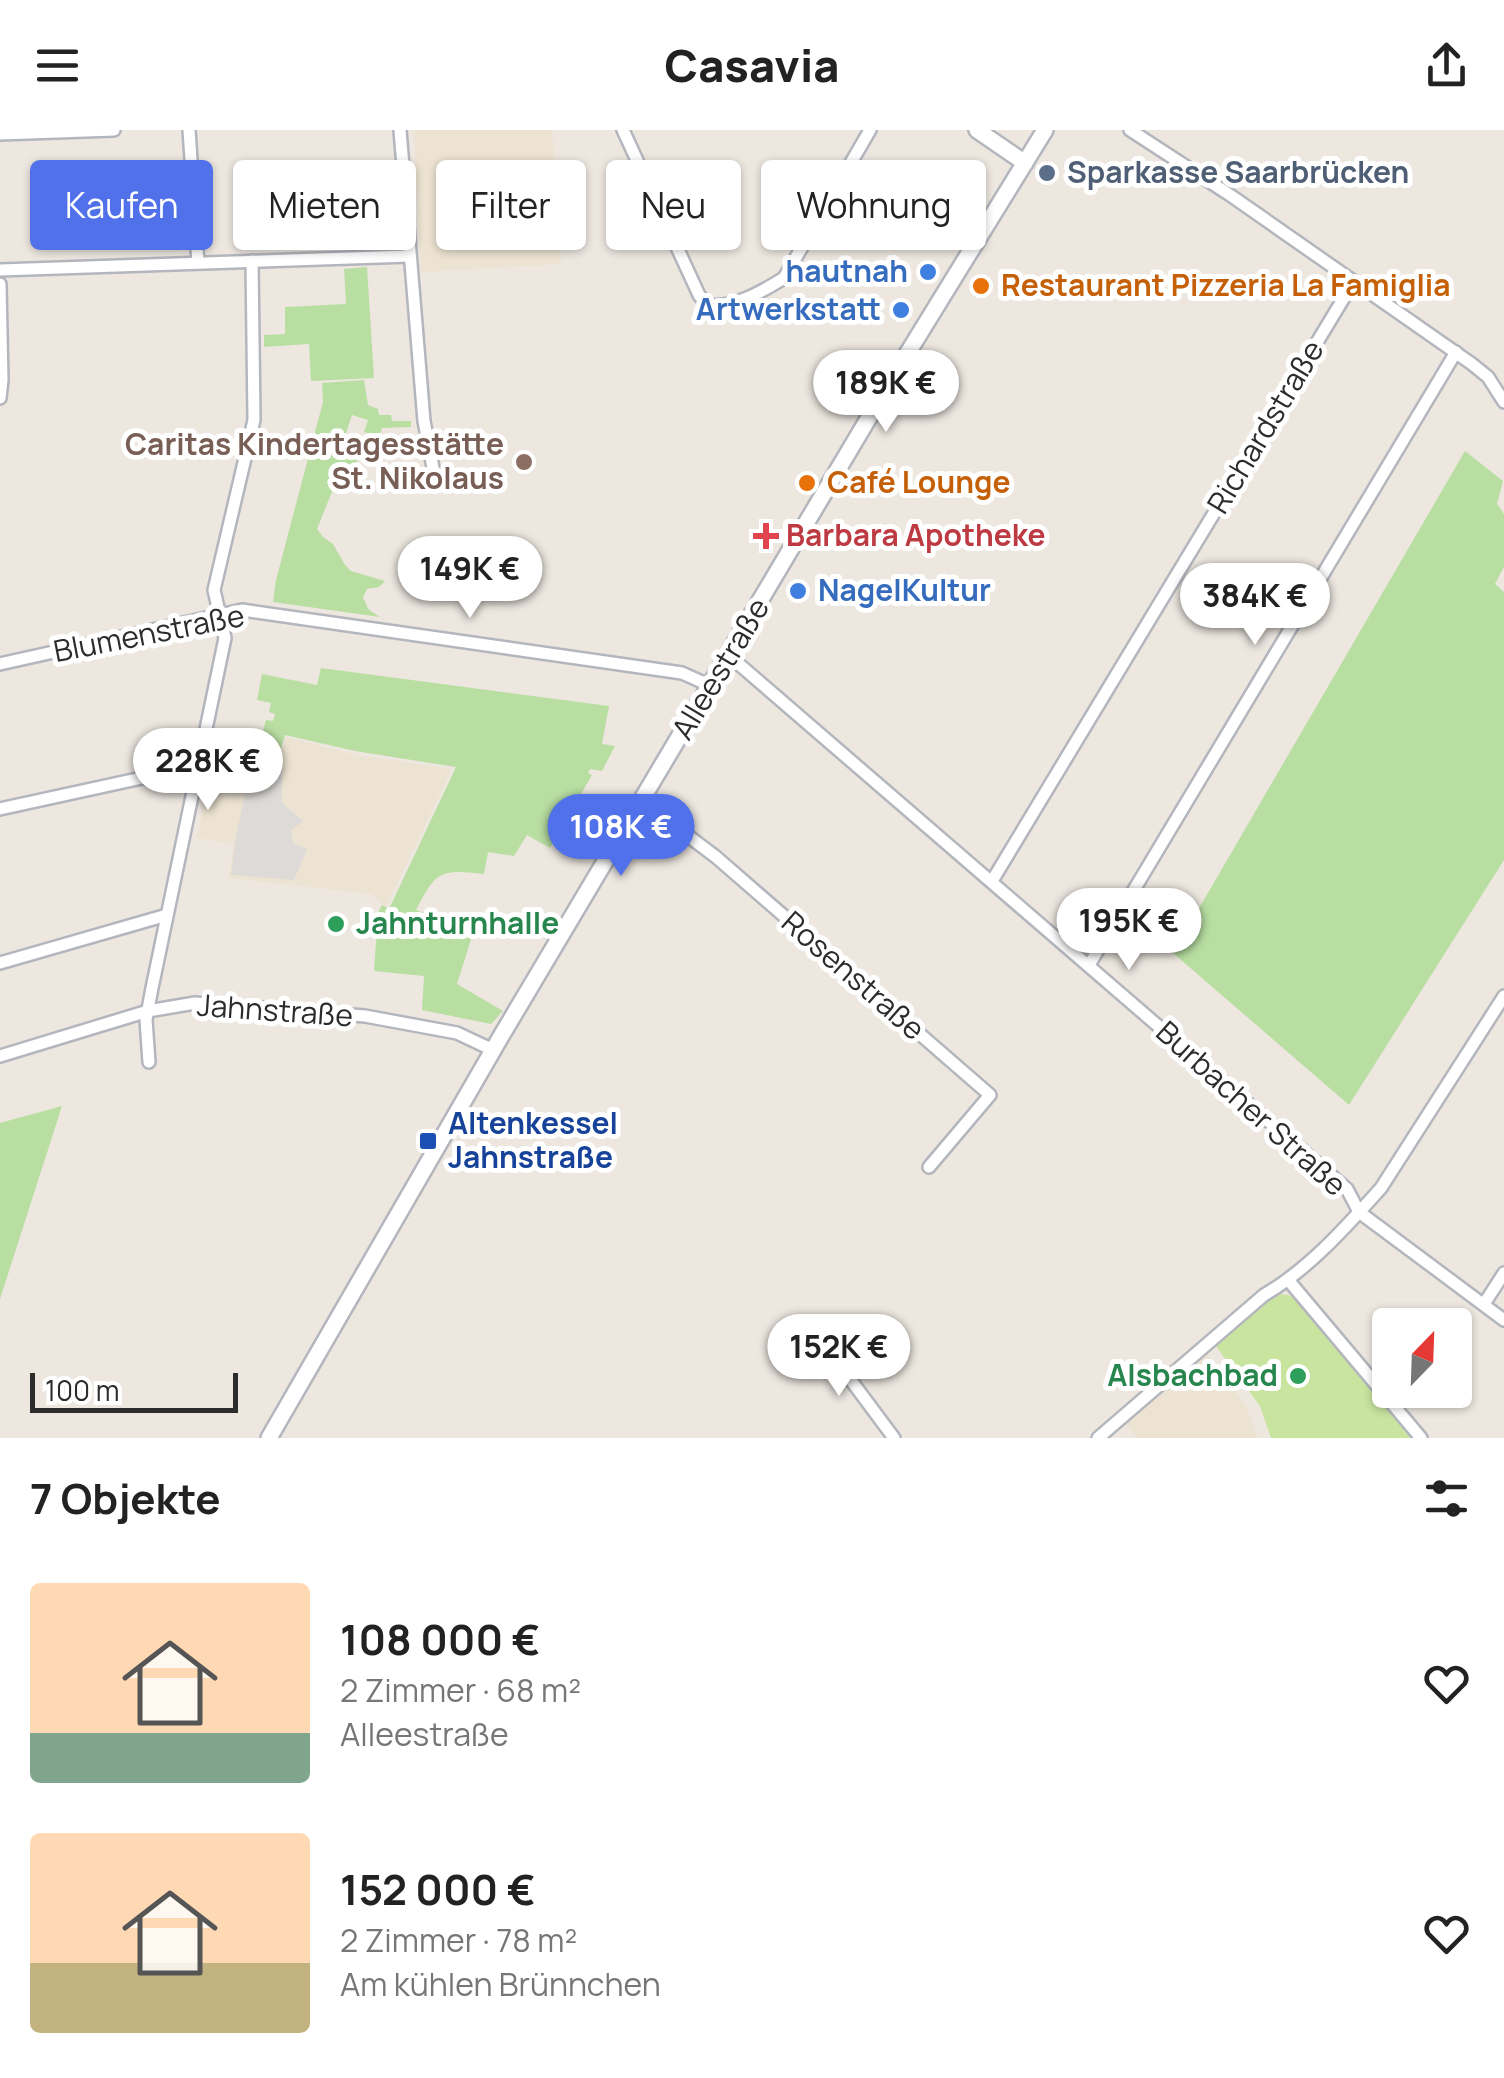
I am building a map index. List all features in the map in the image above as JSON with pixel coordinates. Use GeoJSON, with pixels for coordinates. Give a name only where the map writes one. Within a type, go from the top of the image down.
{"type":"FeatureCollection","features":[{"type":"Feature","properties":{"kind":"street"},"geometry":{"type":"LineString","coordinates":[[0,134],[114,130]]}},
{"type":"Feature","properties":{"kind":"street"},"geometry":{"type":"LineString","coordinates":[[190,130],[198,263]]}},
{"type":"Feature","properties":{"kind":"street"},"geometry":{"type":"LineString","coordinates":[[400,130],[424,422],[434,473]]}},
{"type":"Feature","properties":{"kind":"street"},"geometry":{"type":"LineString","coordinates":[[623,130],[699,295],[708,305],[719,307],[784,278],[870,130]]}},
{"type":"Feature","properties":{"kind":"street"},"geometry":{"type":"LineString","coordinates":[[977,130],[1026,162]]}},
{"type":"Feature","properties":{"kind":"street","name":"Alleestraße"},"geometry":{"type":"LineString","coordinates":[[269,1438],[493,1050],[896,372],[1045,130]]}},
{"type":"Feature","properties":{"kind":"street"},"geometry":{"type":"LineString","coordinates":[[1130,130],[1456,352],[1488,377],[1504,402]]}},
{"type":"Feature","properties":{"kind":"street"},"geometry":{"type":"LineString","coordinates":[[0,270],[409,256]]}},
{"type":"Feature","properties":{"kind":"street"},"geometry":{"type":"LineString","coordinates":[[149,1062],[148,1011],[225,638],[214,590],[254,420],[252,261]]}},
{"type":"Feature","properties":{"kind":"street","name":"Richardstraße"},"geometry":{"type":"LineString","coordinates":[[992,881],[1354,282]]}},
{"type":"Feature","properties":{"kind":"street"},"geometry":{"type":"LineString","coordinates":[[0,284],[0,398]]}},
{"type":"Feature","properties":{"kind":"street"},"geometry":{"type":"LineString","coordinates":[[1089,965],[1456,352]]}},
{"type":"Feature","properties":{"kind":"street","name":"Blumenstraße"},"geometry":{"type":"LineString","coordinates":[[0,664],[242,610],[682,672],[711,686]]}},
{"type":"Feature","properties":{"kind":"street","name":"Burbacher Straße"},"geometry":{"type":"LineString","coordinates":[[728,658],[742,666],[1348,1189],[1360,1212],[1504,1320]]}},
{"type":"Feature","properties":{"kind":"street"},"geometry":{"type":"LineString","coordinates":[[0,809],[197,766]]}},
{"type":"Feature","properties":{"kind":"street","name":"Rosenstraße"},"geometry":{"type":"LineString","coordinates":[[640,804],[716,857],[990,1095],[929,1166]]}},
{"type":"Feature","properties":{"kind":"street"},"geometry":{"type":"LineString","coordinates":[[0,963],[167,914]]}},
{"type":"Feature","properties":{"kind":"street"},"geometry":{"type":"LineString","coordinates":[[1098,1438],[1264,1295],[1289,1281],[1360,1212],[1381,1188],[1504,996]]}},
{"type":"Feature","properties":{"kind":"street","name":"Jahnstraße"},"geometry":{"type":"LineString","coordinates":[[0,1056],[148,1011],[195,1003],[365,1016],[457,1033],[493,1050]]}},
{"type":"Feature","properties":{"kind":"street"},"geometry":{"type":"LineString","coordinates":[[1484,1304],[1504,1274]]}},
{"type":"Feature","properties":{"kind":"street"},"geometry":{"type":"LineString","coordinates":[[1289,1281],[1421,1438]]}},
{"type":"Feature","properties":{"kind":"street"},"geometry":{"type":"LineString","coordinates":[[818,1336],[894,1438]]}},
{"type":"Feature","properties":{"kind":"shaded area"},"geometry":{"type":"Polygon","coordinates":[[[414,130],[552,130],[554,160],[436,160],[436,250],[560,250],[561,264],[421,272],[414,130]]]}},
{"type":"Feature","properties":{"kind":"shaded area"},"geometry":{"type":"Polygon","coordinates":[[[286,737],[356,755],[452,769],[386,907],[371,894],[229,878],[234,844],[197,838],[217,745],[280,759],[286,737]]]}},
{"type":"Feature","properties":{"kind":"shaded area"},"geometry":{"type":"Polygon","coordinates":[[[252,762],[282,768],[282,803],[303,821],[291,830],[293,843],[307,849],[294,880],[231,875],[252,762]]]}},
{"type":"Feature","properties":{"kind":"shaded area"},"geometry":{"type":"Polygon","coordinates":[[[1204,1351],[1246,1407],[1258,1438],[1137,1438],[1124,1422],[1204,1351]]]}},
{"type":"Feature","properties":{"kind":"green space"},"geometry":{"type":"Polygon","coordinates":[[[367,267],[374,378],[311,381],[309,344],[264,347],[264,335],[285,334],[285,307],[346,304],[344,269],[367,267]]]}},
{"type":"Feature","properties":{"kind":"green space"},"geometry":{"type":"Polygon","coordinates":[[[364,380],[368,405],[378,409],[379,415],[391,415],[392,421],[411,421],[411,427],[382,428],[380,436],[364,432],[368,420],[352,415],[341,448],[358,457],[357,462],[340,472],[317,529],[351,571],[385,581],[379,587],[367,589],[363,597],[368,609],[380,617],[273,602],[323,402],[322,383],[364,380]]]}},
{"type":"Feature","properties":{"kind":"green space"},"geometry":{"type":"Polygon","coordinates":[[[1465,451],[1503,481],[1497,504],[1504,514],[1504,567],[1495,584],[1504,592],[1504,860],[1349,1105],[1173,953],[1465,451]]]}},
{"type":"Feature","properties":{"kind":"green space"},"geometry":{"type":"Polygon","coordinates":[[[321,668],[609,706],[602,744],[615,746],[602,771],[590,769],[588,773],[592,775],[550,848],[527,835],[514,856],[488,852],[484,874],[458,872],[441,876],[429,887],[416,910],[474,930],[457,984],[503,1011],[491,1024],[422,1010],[424,976],[374,971],[378,913],[382,905],[389,909],[456,767],[285,735],[279,755],[237,746],[241,730],[262,735],[266,720],[273,721],[271,703],[257,700],[262,674],[317,685],[321,668]]]}},
{"type":"Feature","properties":{"kind":"green space"},"geometry":{"type":"Polygon","coordinates":[[[62,1106],[0,1299],[0,1123],[62,1106]]]}},
{"type":"Feature","properties":{"kind":"green space","name":"Alsbachbad"},"geometry":{"type":"Polygon","coordinates":[[[1293,1296],[1372,1391],[1372,1408],[1386,1408],[1411,1438],[1271,1438],[1260,1406],[1215,1345],[1267,1298],[1293,1296]]]}},
{"type":"Feature","properties":{"kind":"place","name":"Sparkasse Saarbrücken"},"geometry":{"type":"Point","coordinates":[1047,173]}},
{"type":"Feature","properties":{"kind":"place","name":"hautnah"},"geometry":{"type":"Point","coordinates":[928,272]}},
{"type":"Feature","properties":{"kind":"place","name":"Restaurant Pizzeria La Famiglia"},"geometry":{"type":"Point","coordinates":[981,286]}},
{"type":"Feature","properties":{"kind":"place","name":"Artwerkstatt"},"geometry":{"type":"Point","coordinates":[901,310]}},
{"type":"Feature","properties":{"kind":"place","name":"Caritas Kindertagesstätte St. Nikolaus"},"geometry":{"type":"Point","coordinates":[524,462]}},
{"type":"Feature","properties":{"kind":"place","name":"Café Lounge"},"geometry":{"type":"Point","coordinates":[807,483]}},
{"type":"Feature","properties":{"kind":"place","name":"Barbara Apotheke"},"geometry":{"type":"Point","coordinates":[766,536]}},
{"type":"Feature","properties":{"kind":"place","name":"NagelKultur"},"geometry":{"type":"Point","coordinates":[798,591]}},
{"type":"Feature","properties":{"kind":"place","name":"Jahnturnhalle"},"geometry":{"type":"Point","coordinates":[336,924]}},
{"type":"Feature","properties":{"kind":"place","name":"Altenkessel Jahnstraße"},"geometry":{"type":"Point","coordinates":[428,1141]}},
{"type":"Feature","properties":{"kind":"place","name":"Alsbachbad"},"geometry":{"type":"Point","coordinates":[1298,1376]}}]}
